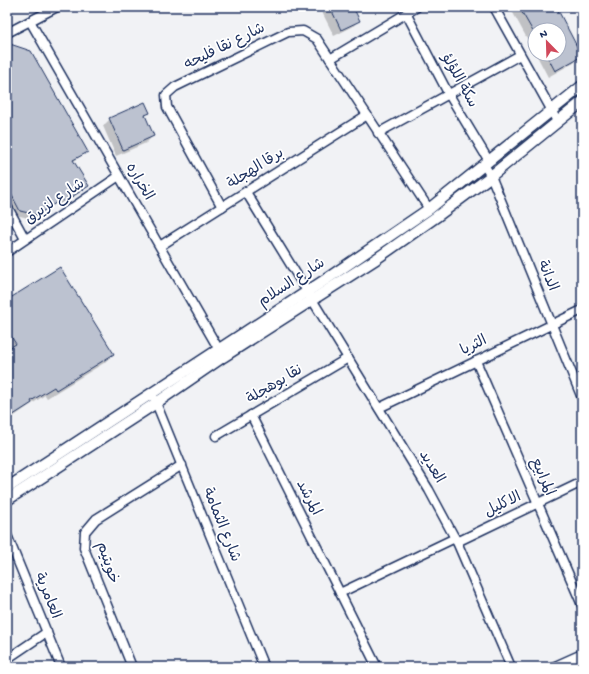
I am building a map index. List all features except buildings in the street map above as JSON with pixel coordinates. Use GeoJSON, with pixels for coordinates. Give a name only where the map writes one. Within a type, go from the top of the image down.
{"type":"FeatureCollection","features":[{"type":"Feature","properties":{"kind":"street"},"geometry":{"type":"LineString","coordinates":[[7,33],[57,7]]}},
{"type":"Feature","properties":{"kind":"street"},"geometry":{"type":"LineString","coordinates":[[330,59],[416,7]]}},
{"type":"Feature","properties":{"kind":"street"},"geometry":{"type":"LineString","coordinates":[[494,7],[557,122]]}},
{"type":"Feature","properties":{"kind":"street","name":"سكة اللؤلؤ"},"geometry":{"type":"LineString","coordinates":[[406,13],[487,163]]}},
{"type":"Feature","properties":{"kind":"street","name":"الخراره"},"geometry":{"type":"LineString","coordinates":[[30,21],[221,353]]}},
{"type":"Feature","properties":{"kind":"street","name":"شارع نقا فليحه"},"geometry":{"type":"LineString","coordinates":[[222,207],[167,107],[166,95],[174,87],[288,32],[303,31],[316,39],[429,209]]}},
{"type":"Feature","properties":{"kind":"street"},"geometry":{"type":"LineString","coordinates":[[378,133],[448,93],[520,55]]}},
{"type":"Feature","properties":{"kind":"street","name":"شارع السلام"},"geometry":{"type":"LineString","coordinates":[[310,296],[429,209],[582,86]]}},
{"type":"Feature","properties":{"kind":"street","name":"شارع السلام"},"geometry":{"type":"LineString","coordinates":[[7,488],[152,393],[221,353],[436,218],[491,176],[582,102]]}},
{"type":"Feature","properties":{"kind":"street","name":"برقا الهجلة"},"geometry":{"type":"LineString","coordinates":[[160,246],[367,115]]}},
{"type":"Feature","properties":{"kind":"street","name":"الدانة"},"geometry":{"type":"LineString","coordinates":[[487,163],[582,398]]}},
{"type":"Feature","properties":{"kind":"street","name":"شارع لزيرق"},"geometry":{"type":"LineString","coordinates":[[7,252],[120,176]]}},
{"type":"Feature","properties":{"kind":"street","name":"العديد"},"geometry":{"type":"LineString","coordinates":[[246,192],[429,490],[456,540],[511,667]]}},
{"type":"Feature","properties":{"kind":"street"},"geometry":{"type":"LineString","coordinates":[[7,206],[25,239]]}},
{"type":"Feature","properties":{"kind":"street","name":"الثريا"},"geometry":{"type":"LineString","coordinates":[[379,408],[582,310]]}},
{"type":"Feature","properties":{"kind":"street","name":"شارع السلام"},"geometry":{"type":"LineString","coordinates":[[7,500],[156,403],[221,353]]}},
{"type":"Feature","properties":{"kind":"street","name":"نقا بوهجلة"},"geometry":{"type":"LineString","coordinates":[[216,436],[348,358]]}},
{"type":"Feature","properties":{"kind":"street","name":"المرابيع"},"geometry":{"type":"LineString","coordinates":[[476,361],[582,605]]}},
{"type":"Feature","properties":{"kind":"street","name":"شارع الثمامة"},"geometry":{"type":"LineString","coordinates":[[152,393],[264,667]]}},
{"type":"Feature","properties":{"kind":"street","name":"المرشد"},"geometry":{"type":"LineString","coordinates":[[251,415],[378,667]]}},
{"type":"Feature","properties":{"kind":"street","name":"خويتيم"},"geometry":{"type":"LineString","coordinates":[[132,667],[84,548],[85,532],[96,519],[182,465]]}},
{"type":"Feature","properties":{"kind":"street","name":"الاكليل"},"geometry":{"type":"LineString","coordinates":[[456,540],[582,482]]}},
{"type":"Feature","properties":{"kind":"street","name":"العامرية"},"geometry":{"type":"LineString","coordinates":[[7,535],[61,667]]}},
{"type":"Feature","properties":{"kind":"street"},"geometry":{"type":"LineString","coordinates":[[340,593],[456,540]]}},
{"type":"Feature","properties":{"kind":"street"},"geometry":{"type":"LineString","coordinates":[[7,659],[47,632]]}},
{"type":"Feature","properties":{"kind":"street"},"geometry":{"type":"LineString","coordinates":[[553,667],[582,654]]}}]}
